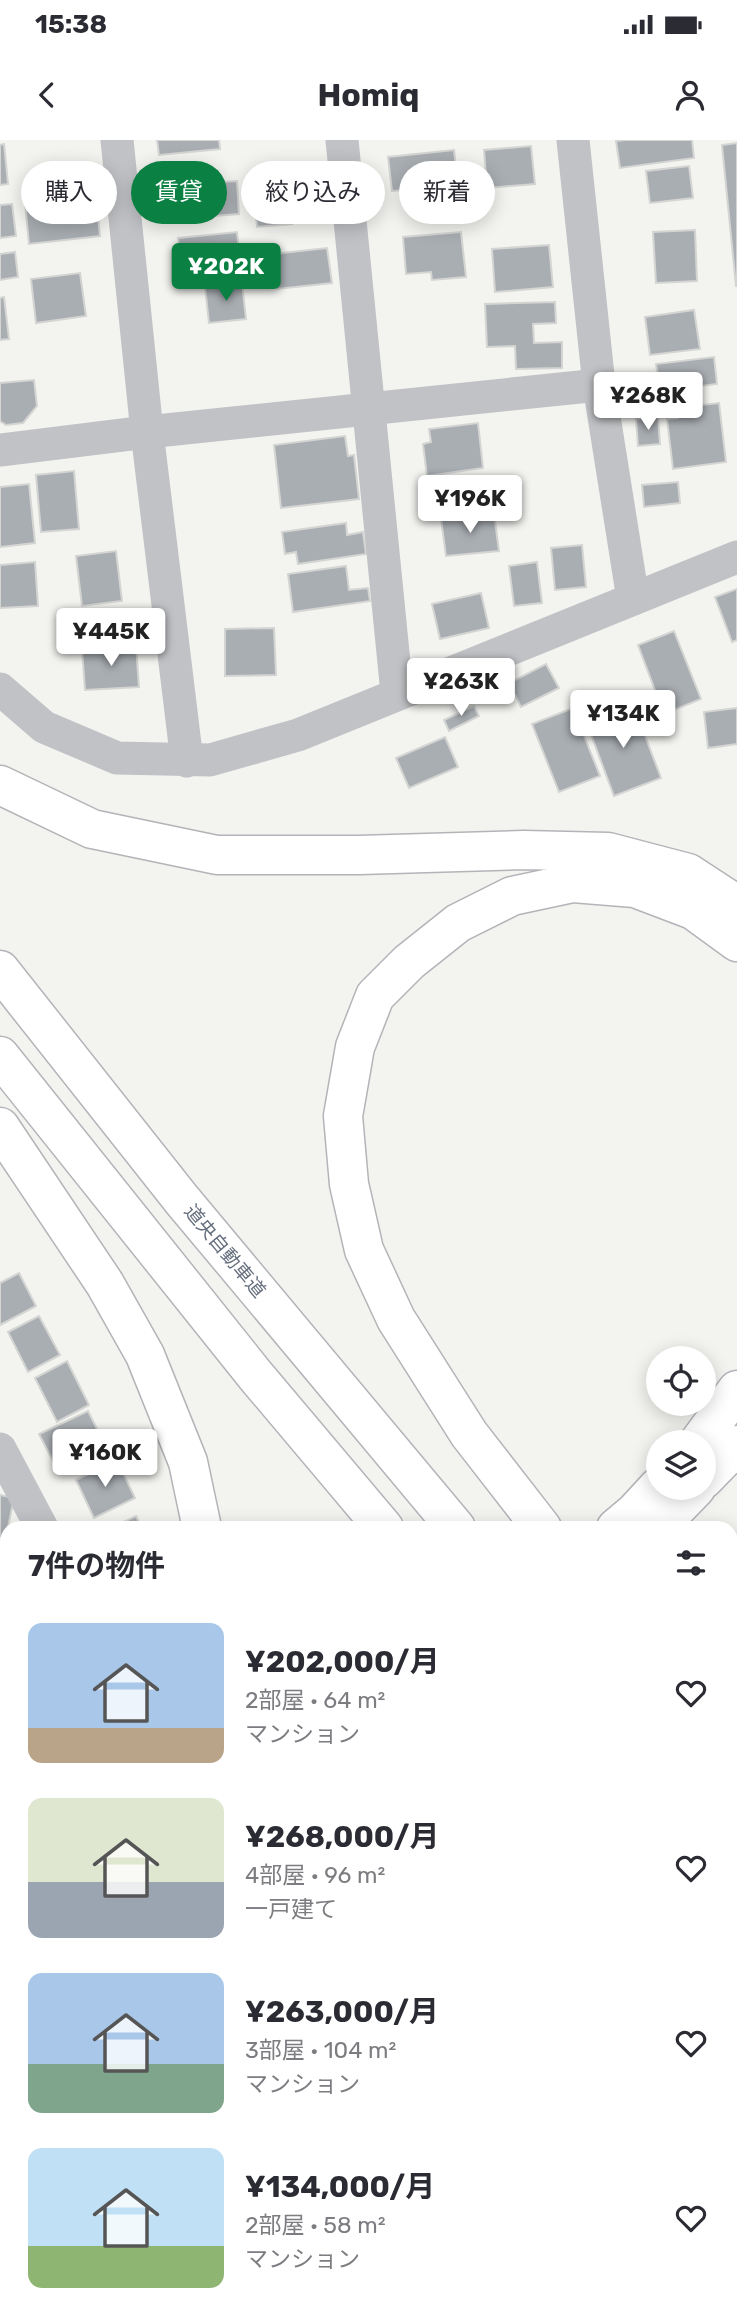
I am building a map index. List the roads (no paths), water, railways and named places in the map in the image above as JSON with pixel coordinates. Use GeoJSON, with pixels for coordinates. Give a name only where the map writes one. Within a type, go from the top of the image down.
{"type":"FeatureCollection","features":[{"type":"Feature","properties":{"kind":"highway"},"geometry":{"type":"LineString","coordinates":[[0,785],[92,830],[217,855],[359,855],[524,850],[608,852],[688,873],[737,905]]}},
{"type":"Feature","properties":{"kind":"highway"},"geometry":{"type":"LineString","coordinates":[[536,1521],[468,1434],[396,1319],[364,1250],[349,1184],[343,1116],[355,1047],[375,996],[409,962],[458,923],[512,896],[573,883],[635,888],[692,910],[737,942]]}},
{"type":"Feature","properties":{"kind":"highway","name":"道央自動車道"},"geometry":{"type":"LineString","coordinates":[[0,970],[191,1210],[450,1521]]}},
{"type":"Feature","properties":{"kind":"highway"},"geometry":{"type":"LineString","coordinates":[[0,1056],[255,1375],[378,1521]]}},
{"type":"Feature","properties":{"kind":"highway"},"geometry":{"type":"LineString","coordinates":[[0,1127],[105,1284],[145,1356],[188,1462],[201,1521]]}},
{"type":"Feature","properties":{"kind":"highway"},"geometry":{"type":"LineString","coordinates":[[708,1430],[737,1390]]}},
{"type":"Feature","properties":{"kind":"highway"},"geometry":{"type":"LineString","coordinates":[[716,1467],[737,1445]]}},
{"type":"Feature","properties":{"kind":"highway"},"geometry":{"type":"LineString","coordinates":[[642,1513],[670,1500]]}},
{"type":"Feature","properties":{"kind":"street"},"geometry":{"type":"LineString","coordinates":[[117,140],[187,761]]}},
{"type":"Feature","properties":{"kind":"street"},"geometry":{"type":"LineString","coordinates":[[342,140],[397,694]]}},
{"type":"Feature","properties":{"kind":"street"},"geometry":{"type":"LineString","coordinates":[[573,140],[599,385],[633,599]]}},
{"type":"Feature","properties":{"kind":"street"},"geometry":{"type":"LineString","coordinates":[[0,450],[599,385]]}},
{"type":"Feature","properties":{"kind":"street"},"geometry":{"type":"LineString","coordinates":[[0,689],[44,727],[117,758],[210,760],[298,735],[737,556]]}},
{"type":"Feature","properties":{"kind":"street"},"geometry":{"type":"LineString","coordinates":[[0,1449],[37,1521]]}}]}
